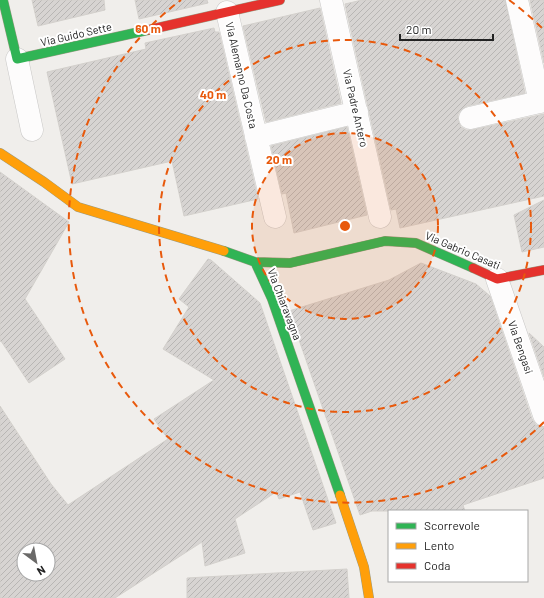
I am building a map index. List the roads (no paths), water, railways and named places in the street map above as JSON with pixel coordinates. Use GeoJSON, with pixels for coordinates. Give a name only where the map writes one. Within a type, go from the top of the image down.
{"type":"FeatureCollection","features":[{"type":"Feature","properties":{"kind":"street"},"geometry":{"type":"LineString","coordinates":[[3,0],[32,130]]}},
{"type":"Feature","properties":{"kind":"street","name":"Via Guido Sette"},"geometry":{"type":"LineString","coordinates":[[17,59],[280,0]]}},
{"type":"Feature","properties":{"kind":"street","name":"Via Padre Antero"},"geometry":{"type":"LineString","coordinates":[[331,0],[380,217]]}},
{"type":"Feature","properties":{"kind":"street"},"geometry":{"type":"LineString","coordinates":[[470,118],[542,101],[517,0]]}},
{"type":"Feature","properties":{"kind":"street","name":"Via Alemanno Da Costa"},"geometry":{"type":"LineString","coordinates":[[227,12],[275,217]]}},
{"type":"Feature","properties":{"kind":"street","name":"Via Alemanno Da Costa"},"geometry":{"type":"LineString","coordinates":[[256,137],[357,112]]}},
{"type":"Feature","properties":{"kind":"street","name":"Via Chiaravagna"},"geometry":{"type":"LineString","coordinates":[[0,153],[44,182],[78,207],[203,244],[255,262],[272,299],[362,560],[369,598]]}},
{"type":"Feature","properties":{"kind":"street","name":"Via Gabrio Casati"},"geometry":{"type":"LineString","coordinates":[[255,262],[290,263],[386,241],[416,243],[497,279],[544,270]]}},
{"type":"Feature","properties":{"kind":"street","name":"Via Bengasi"},"geometry":{"type":"LineString","coordinates":[[497,279],[544,415]]}}]}
